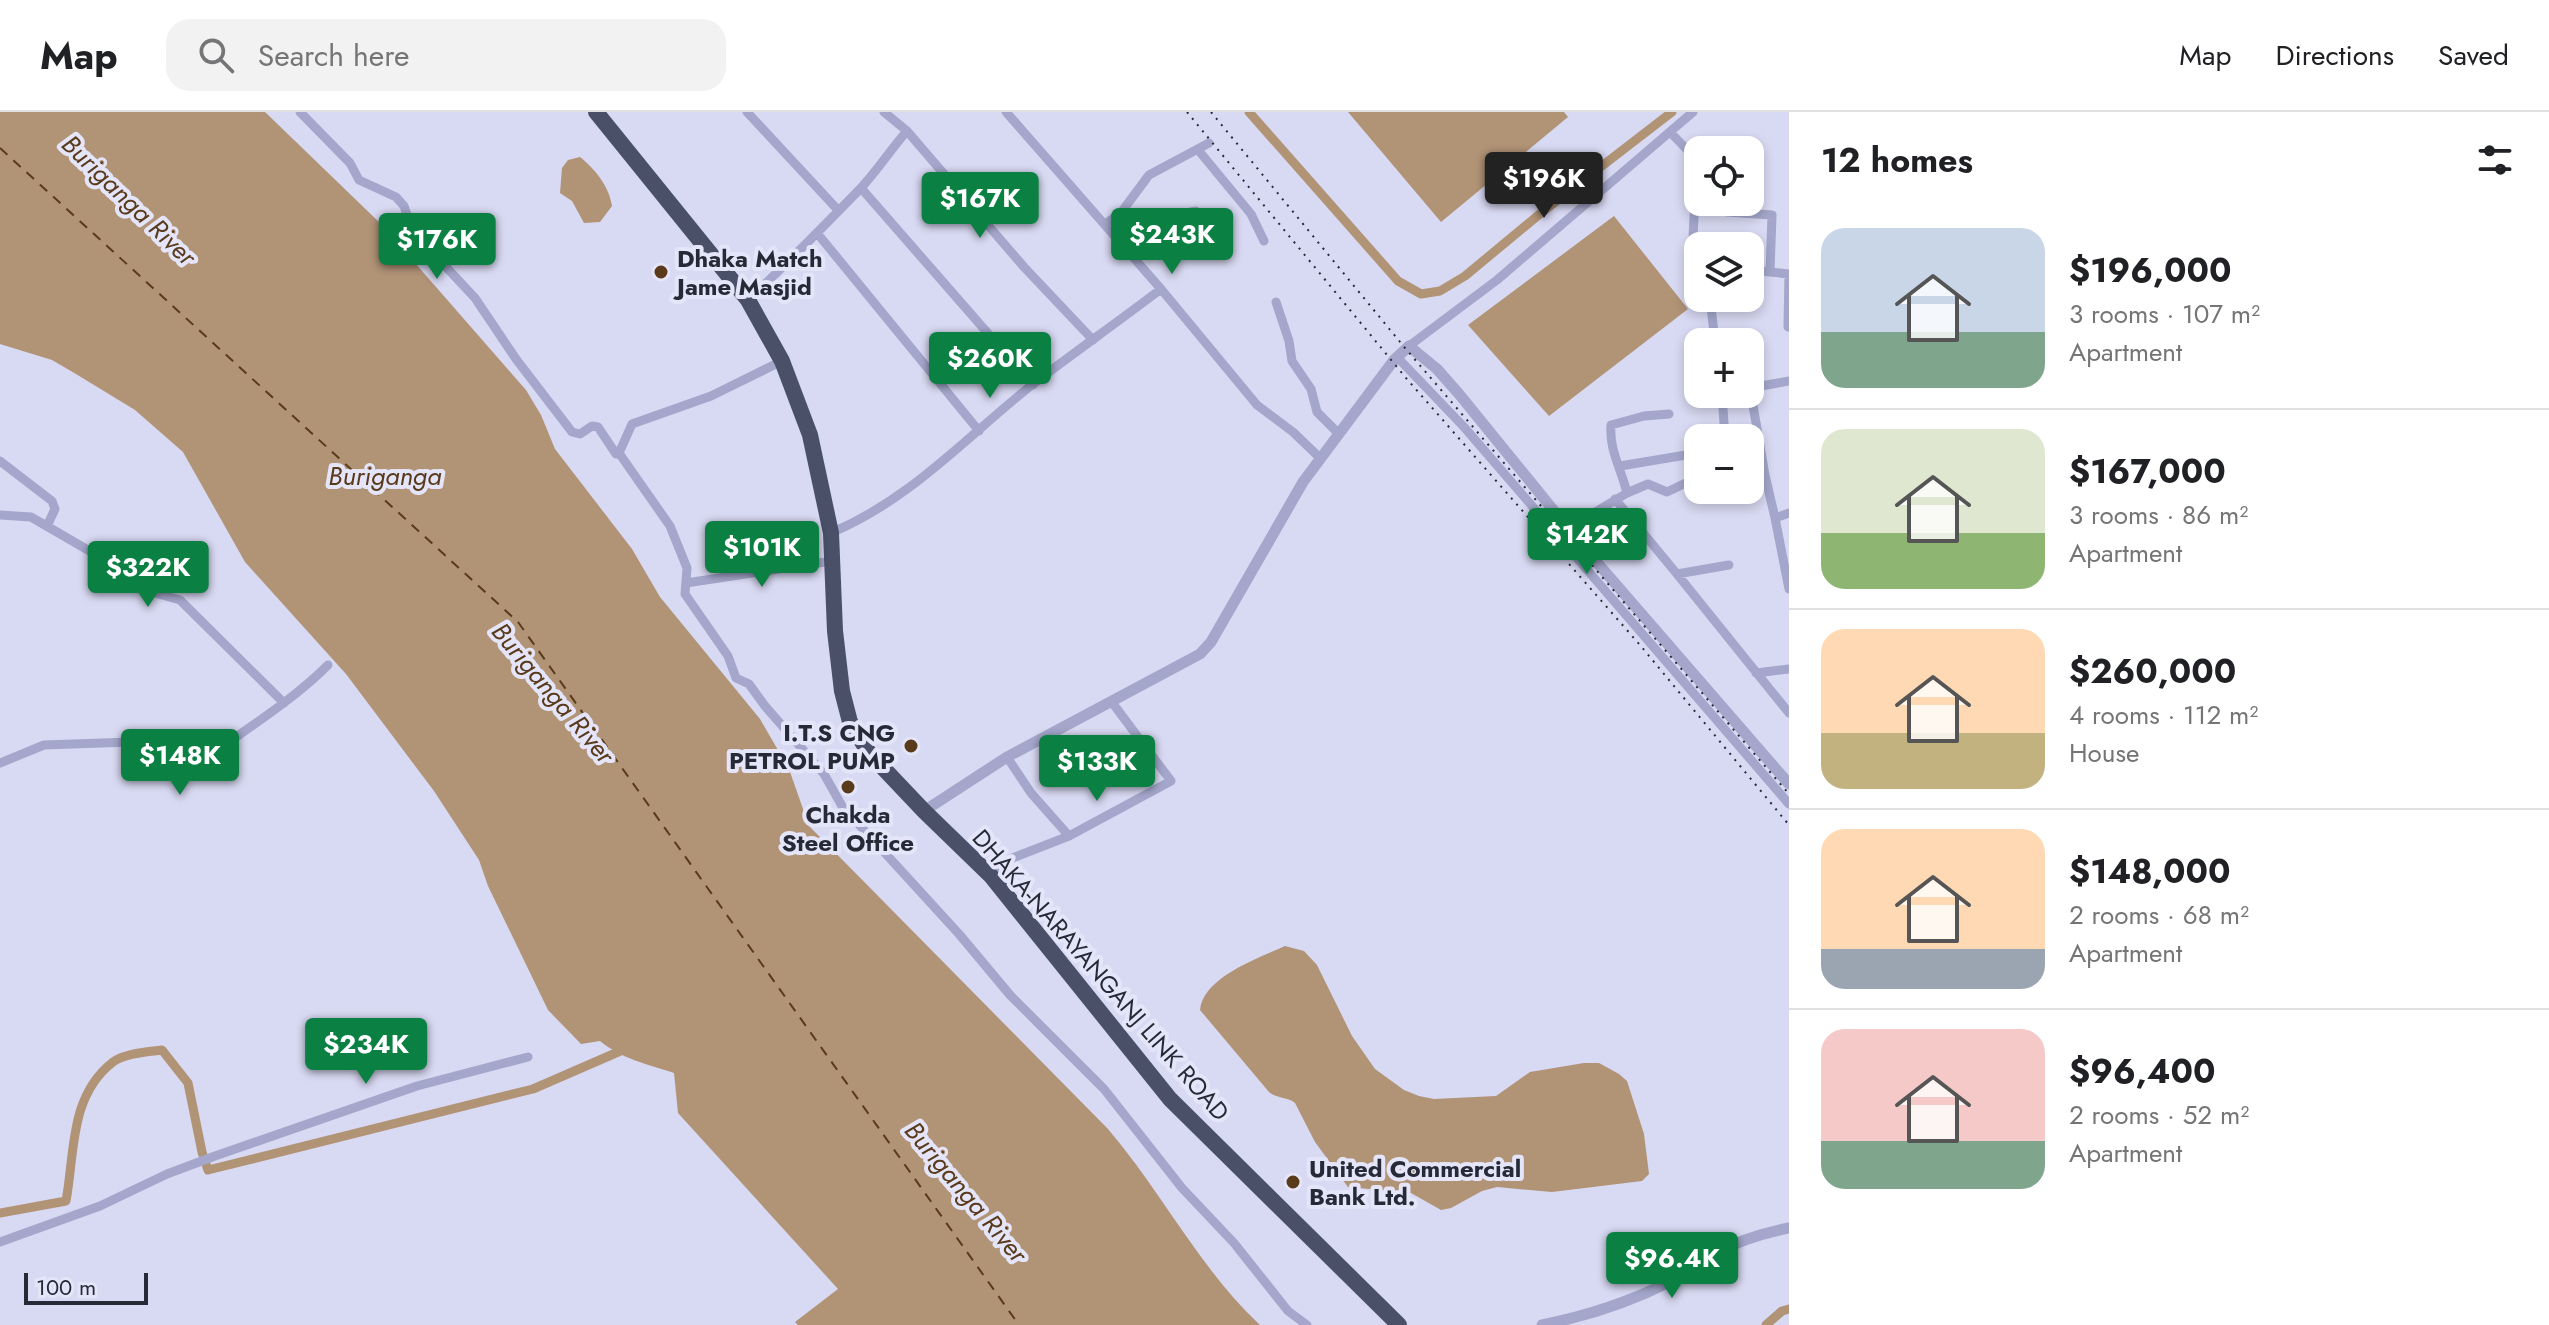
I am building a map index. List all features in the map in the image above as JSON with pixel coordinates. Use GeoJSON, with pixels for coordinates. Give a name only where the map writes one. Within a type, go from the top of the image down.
{"type":"FeatureCollection","features":[{"type":"Feature","properties":{"kind":"highway","name":"DHAKA-NARAYANGANJ LINK ROAD"},"geometry":{"type":"LineString","coordinates":[[596,112],[748,300],[782,361],[810,435],[831,533],[835,631],[842,691],[850,722],[869,753],[991,876],[1170,1099],[1399,1325]]}},
{"type":"Feature","properties":{"kind":"street"},"geometry":{"type":"LineString","coordinates":[[300,112],[350,163],[359,180],[396,197],[404,206],[418,237],[475,298],[537,388],[572,432],[580,434],[592,426],[598,427],[670,526],[687,568],[685,594],[728,656],[736,678],[749,684],[824,774],[842,806],[959,934],[1010,995],[1104,1089],[1182,1188],[1234,1243],[1288,1311],[1307,1325]]}},
{"type":"Feature","properties":{"kind":"street"},"geometry":{"type":"LineString","coordinates":[[747,112],[837,209]]}},
{"type":"Feature","properties":{"kind":"street"},"geometry":{"type":"LineString","coordinates":[[1006,112],[1161,289],[1257,405],[1293,432],[1320,458]]}},
{"type":"Feature","properties":{"kind":"street"},"geometry":{"type":"LineString","coordinates":[[924,811],[1007,757],[1200,654],[1211,642],[1260,553],[1320,458],[1397,357],[1497,280],[1693,112]]}},
{"type":"Feature","properties":{"kind":"street"},"geometry":{"type":"LineString","coordinates":[[888,113],[1093,340]]}},
{"type":"Feature","properties":{"kind":"street"},"geometry":{"type":"LineString","coordinates":[[748,300],[796,256],[837,209],[861,188],[907,131]]}},
{"type":"Feature","properties":{"kind":"street"},"geometry":{"type":"LineString","coordinates":[[1671,133],[1684,147]]}},
{"type":"Feature","properties":{"kind":"street"},"geometry":{"type":"LineString","coordinates":[[1105,224],[1120,214],[1149,175],[1209,143]]}},
{"type":"Feature","properties":{"kind":"street"},"geometry":{"type":"LineString","coordinates":[[1199,151],[1251,214],[1264,241]]}},
{"type":"Feature","properties":{"kind":"street"},"geometry":{"type":"LineString","coordinates":[[861,188],[1033,385]]}},
{"type":"Feature","properties":{"kind":"street"},"geometry":{"type":"LineString","coordinates":[[1127,250],[1181,214],[1196,211]]}},
{"type":"Feature","properties":{"kind":"street"},"geometry":{"type":"LineString","coordinates":[[1764,214],[1772,215],[1770,272]]}},
{"type":"Feature","properties":{"kind":"street"},"geometry":{"type":"LineString","coordinates":[[817,233],[979,431]]}},
{"type":"Feature","properties":{"kind":"street"},"geometry":{"type":"LineString","coordinates":[[1764,271],[1789,274],[1788,327]]}},
{"type":"Feature","properties":{"kind":"street"},"geometry":{"type":"LineString","coordinates":[[831,533],[865,518],[901,494],[1033,385],[1161,289]]}},
{"type":"Feature","properties":{"kind":"street"},"geometry":{"type":"LineString","coordinates":[[1276,302],[1292,361],[1311,389],[1317,412],[1339,434]]}},
{"type":"Feature","properties":{"kind":"street"},"geometry":{"type":"LineString","coordinates":[[1409,346],[1437,369],[1459,394],[1581,544],[1789,784]]}},
{"type":"Feature","properties":{"kind":"street"},"geometry":{"type":"LineString","coordinates":[[1397,357],[1464,427],[1789,804]]}},
{"type":"Feature","properties":{"kind":"street"},"geometry":{"type":"LineString","coordinates":[[619,453],[632,424],[711,396],[782,361]]}},
{"type":"Feature","properties":{"kind":"street"},"geometry":{"type":"LineString","coordinates":[[1764,386],[1788,383]]}},
{"type":"Feature","properties":{"kind":"street"},"geometry":{"type":"LineString","coordinates":[[1753,408],[1789,589]]}},
{"type":"Feature","properties":{"kind":"street"},"geometry":{"type":"LineString","coordinates":[[1627,493],[1620,466],[1611,450],[1611,425],[1644,416],[1669,414]]}},
{"type":"Feature","properties":{"kind":"street"},"geometry":{"type":"LineString","coordinates":[[1620,466],[1684,455]]}},
{"type":"Feature","properties":{"kind":"street"},"geometry":{"type":"LineString","coordinates":[[0,461],[52,501],[55,509],[47,526]]}},
{"type":"Feature","properties":{"kind":"street"},"geometry":{"type":"LineString","coordinates":[[1592,514],[1648,484],[1667,492],[1684,484]]}},
{"type":"Feature","properties":{"kind":"street"},"geometry":{"type":"LineString","coordinates":[[1615,499],[1789,713]]}},
{"type":"Feature","properties":{"kind":"street"},"geometry":{"type":"LineString","coordinates":[[1775,518],[1789,513]]}},
{"type":"Feature","properties":{"kind":"street"},"geometry":{"type":"LineString","coordinates":[[0,515],[31,517],[112,564],[144,590],[180,600],[284,703]]}},
{"type":"Feature","properties":{"kind":"street"},"geometry":{"type":"LineString","coordinates":[[686,583],[832,561]]}},
{"type":"Feature","properties":{"kind":"street"},"geometry":{"type":"LineString","coordinates":[[1677,574],[1729,565]]}},
{"type":"Feature","properties":{"kind":"street"},"geometry":{"type":"LineString","coordinates":[[0,763],[44,745],[160,741],[177,781],[284,703],[328,665]]}},
{"type":"Feature","properties":{"kind":"street"},"geometry":{"type":"LineString","coordinates":[[1756,673],[1789,669]]}},
{"type":"Feature","properties":{"kind":"street"},"geometry":{"type":"LineString","coordinates":[[991,876],[1002,862],[1069,836],[1171,781],[1111,701]]}},
{"type":"Feature","properties":{"kind":"street"},"geometry":{"type":"LineString","coordinates":[[1007,757],[1031,793],[1069,836]]}},
{"type":"Feature","properties":{"kind":"street"},"geometry":{"type":"LineString","coordinates":[[0,1242],[100,1206],[167,1174],[215,1156],[417,1086],[528,1057]]}},
{"type":"Feature","properties":{"kind":"street"},"geometry":{"type":"LineString","coordinates":[[1542,1325],[1616,1305],[1673,1280],[1716,1252],[1789,1228]]}},
{"type":"Feature","properties":{"kind":"water","name":"Buriganga"},"geometry":{"type":"Polygon","coordinates":[[[0,112],[265,112],[381,224],[526,390],[541,415],[555,449],[632,549],[660,597],[760,719],[789,769],[809,826],[1108,1129],[1199,1255],[1260,1325],[798,1325],[795,1322],[838,1289],[678,1113],[674,1073],[626,1057],[600,1041],[581,1044],[548,1010],[488,886],[479,860],[434,791],[346,674],[245,562],[183,452],[135,410],[76,374],[52,360],[0,344],[0,112]]]}},
{"type":"Feature","properties":{"kind":"water"},"geometry":{"type":"Polygon","coordinates":[[[1348,112],[1564,112],[1568,117],[1441,222],[1348,112]]]}},
{"type":"Feature","properties":{"kind":"water"},"geometry":{"type":"Polygon","coordinates":[[[580,157],[600,178],[608,192],[612,206],[600,222],[584,223],[572,201],[560,193],[562,168],[568,160],[580,157]]]}},
{"type":"Feature","properties":{"kind":"water"},"geometry":{"type":"Polygon","coordinates":[[[1614,216],[1684,304],[1684,312],[1549,416],[1468,325],[1614,216]]]}},
{"type":"Feature","properties":{"kind":"water"},"geometry":{"type":"Polygon","coordinates":[[[1285,946],[1304,951],[1317,965],[1352,1036],[1375,1069],[1404,1090],[1419,1096],[1434,1099],[1496,1096],[1530,1072],[1584,1063],[1599,1063],[1619,1074],[1627,1081],[1644,1134],[1649,1174],[1642,1181],[1552,1192],[1497,1187],[1441,1210],[1411,1193],[1348,1187],[1315,1142],[1295,1103],[1269,1092],[1200,1010],[1203,998],[1221,978],[1285,946]]]}},
{"type":"Feature","properties":{"kind":"waterway"},"geometry":{"type":"LineString","coordinates":[[1249,112],[1398,281],[1421,294],[1440,291],[1465,276],[1672,112]]}},
{"type":"Feature","properties":{"kind":"waterway"},"geometry":{"type":"LineString","coordinates":[[0,1213],[66,1201],[76,1126],[88,1091],[113,1062],[130,1055],[162,1050],[188,1083],[208,1170],[533,1089],[625,1049]]}},
{"type":"Feature","properties":{"kind":"waterway"},"geometry":{"type":"LineString","coordinates":[[1766,1325],[1789,1309]]}},
{"type":"Feature","properties":{"kind":"ferry route"},"geometry":{"type":"LineString","coordinates":[[0,148],[518,622],[1019,1325]]}},
{"type":"Feature","properties":{"kind":"railway"},"geometry":{"type":"LineString","coordinates":[[1187,112],[1406,378],[1640,645],[1789,825]]}},
{"type":"Feature","properties":{"kind":"railway"},"geometry":{"type":"LineString","coordinates":[[1211,112],[1405,348],[1789,794]]}},
{"type":"Feature","properties":{"kind":"place","name":"Dhaka Match Jame Masjid"},"geometry":{"type":"Point","coordinates":[661,272]}},
{"type":"Feature","properties":{"kind":"place","name":"I.T.S CNG PETROL PUMP"},"geometry":{"type":"Point","coordinates":[911,746]}},
{"type":"Feature","properties":{"kind":"place","name":"Chakda Steel Office"},"geometry":{"type":"Point","coordinates":[848,787]}},
{"type":"Feature","properties":{"kind":"place","name":"United Commercial Bank Ltd."},"geometry":{"type":"Point","coordinates":[1293,1182]}},
{"type":"Feature","properties":{"kind":"water label","name":"Buriganga River"},"geometry":{"type":"Point","coordinates":[129,200]}},
{"type":"Feature","properties":{"kind":"water label","name":"Buriganga River"},"geometry":{"type":"Point","coordinates":[553,693]}},
{"type":"Feature","properties":{"kind":"water label","name":"Buriganga River"},"geometry":{"type":"Point","coordinates":[966,1192]}}]}
